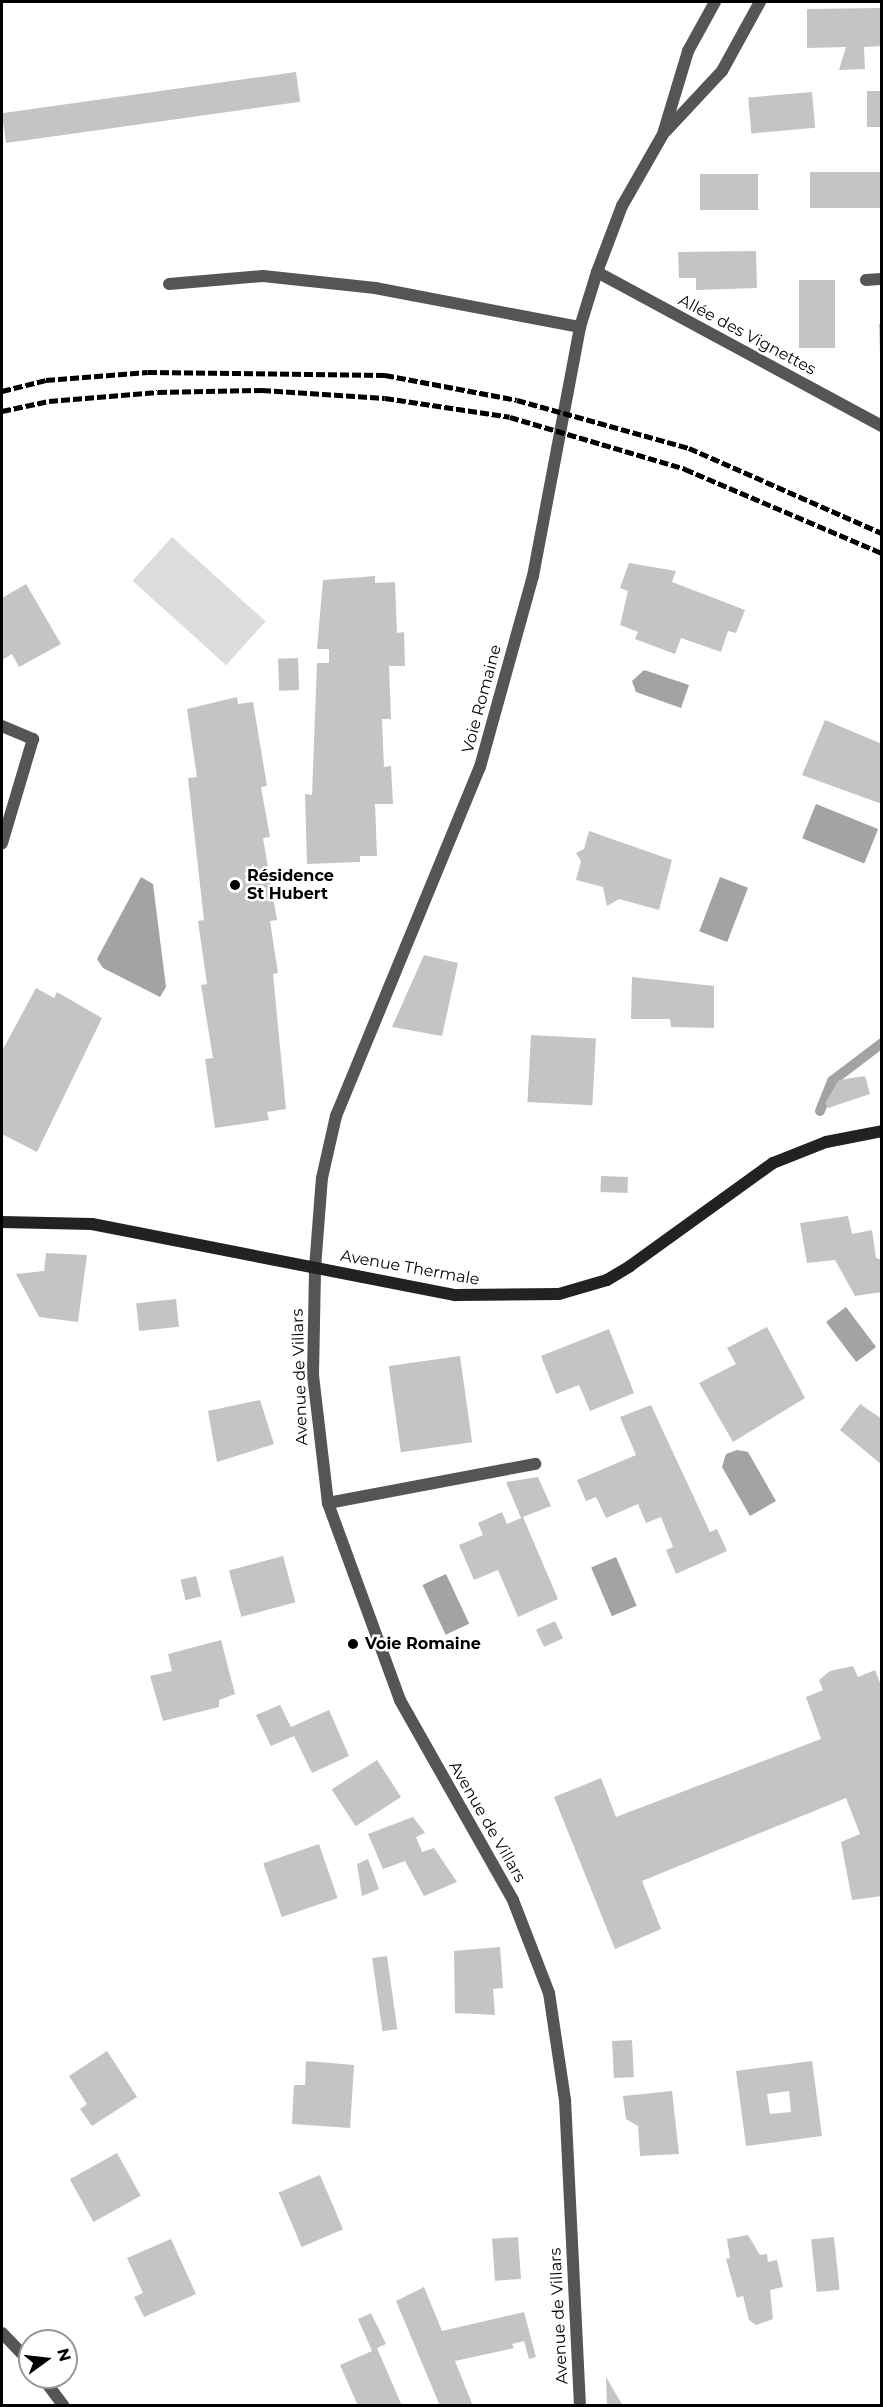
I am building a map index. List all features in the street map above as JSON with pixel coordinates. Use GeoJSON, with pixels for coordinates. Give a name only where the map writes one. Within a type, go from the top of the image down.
{"type":"FeatureCollection","features":[{"type":"Feature","properties":{"kind":"main road","name":"Avenue Thermale"},"geometry":{"type":"LineString","coordinates":[[2,1222],[92,1224],[455,1294],[559,1294],[607,1280],[773,1163],[826,1142],[882,1131]]}},
{"type":"Feature","properties":{"kind":"street","name":"Voie Romaine"},"geometry":{"type":"LineString","coordinates":[[315,1268],[322,1178],[336,1116],[480,767],[533,576],[580,327],[597,272],[622,206],[663,134],[688,51],[715,2]]}},
{"type":"Feature","properties":{"kind":"street","name":"Voie Romaine"},"geometry":{"type":"LineString","coordinates":[[663,134],[722,71],[760,2]]}},
{"type":"Feature","properties":{"kind":"street","name":"Allée des Vignettes"},"geometry":{"type":"LineString","coordinates":[[597,272],[882,426]]}},
{"type":"Feature","properties":{"kind":"street"},"geometry":{"type":"LineString","coordinates":[[169,284],[263,276],[341,284],[580,327]]}},
{"type":"Feature","properties":{"kind":"street"},"geometry":{"type":"LineString","coordinates":[[866,280],[882,279]]}},
{"type":"Feature","properties":{"kind":"street"},"geometry":{"type":"LineString","coordinates":[[2,726],[33,739],[2,843]]}},
{"type":"Feature","properties":{"kind":"street","name":"Avenue de Villars"},"geometry":{"type":"LineString","coordinates":[[315,1268],[313,1375],[328,1503],[400,1700],[513,1900],[549,1993],[565,2100],[580,2406]]}},
{"type":"Feature","properties":{"kind":"street"},"geometry":{"type":"LineString","coordinates":[[328,1503],[535,1464]]}},
{"type":"Feature","properties":{"kind":"street"},"geometry":{"type":"LineString","coordinates":[[2,2333],[18,2350]]}},
{"type":"Feature","properties":{"kind":"street"},"geometry":{"type":"LineString","coordinates":[[51,2389],[64,2406]]}},
{"type":"Feature","properties":{"kind":"shaded area"},"geometry":{"type":"Polygon","coordinates":[[[172,537],[266,621],[226,665],[133,581],[172,537]]]}},
{"type":"Feature","properties":{"kind":"shaded area"},"geometry":{"type":"Polygon","coordinates":[[[644,670],[689,685],[681,708],[636,692],[632,681],[644,670]]]}},
{"type":"Feature","properties":{"kind":"shaded area"},"geometry":{"type":"Polygon","coordinates":[[[816,804],[878,829],[864,863],[802,838],[816,804]]]}},
{"type":"Feature","properties":{"kind":"shaded area"},"geometry":{"type":"Polygon","coordinates":[[[141,877],[153,884],[166,987],[160,997],[103,968],[97,959],[141,877]]]}},
{"type":"Feature","properties":{"kind":"shaded area"},"geometry":{"type":"Polygon","coordinates":[[[720,877],[748,888],[727,942],[699,931],[720,877]]]}},
{"type":"Feature","properties":{"kind":"shaded area"},"geometry":{"type":"Polygon","coordinates":[[[846,1307],[876,1347],[856,1362],[826,1322],[846,1307]]]}},
{"type":"Feature","properties":{"kind":"shaded area"},"geometry":{"type":"Polygon","coordinates":[[[737,1450],[748,1452],[776,1501],[750,1516],[722,1467],[726,1454],[737,1450]]]}},
{"type":"Feature","properties":{"kind":"shaded area"},"geometry":{"type":"Polygon","coordinates":[[[616,1557],[637,1606],[612,1616],[591,1568],[616,1557]]]}},
{"type":"Feature","properties":{"kind":"shaded area"},"geometry":{"type":"Polygon","coordinates":[[[446,1574],[469,1624],[446,1635],[422,1585],[446,1574]]]}},
{"type":"Feature","properties":{"kind":"building"},"geometry":{"type":"Polygon","coordinates":[[[882,8],[882,46],[864,47],[865,69],[839,70],[846,47],[807,48],[807,9],[882,8]]]}},
{"type":"Feature","properties":{"kind":"building"},"geometry":{"type":"Polygon","coordinates":[[[296,72],[300,102],[6,143],[2,113],[296,72]]]}},
{"type":"Feature","properties":{"kind":"building"},"geometry":{"type":"Polygon","coordinates":[[[867,91],[882,91],[882,127],[867,127],[867,91]]]}},
{"type":"Feature","properties":{"kind":"building"},"geometry":{"type":"Polygon","coordinates":[[[812,92],[815,128],[751,133],[748,98],[812,92]]]}},
{"type":"Feature","properties":{"kind":"building"},"geometry":{"type":"Polygon","coordinates":[[[810,172],[882,172],[882,208],[810,208],[810,172]]]}},
{"type":"Feature","properties":{"kind":"building"},"geometry":{"type":"Polygon","coordinates":[[[700,174],[758,174],[758,210],[700,210],[700,174]]]}},
{"type":"Feature","properties":{"kind":"building"},"geometry":{"type":"Polygon","coordinates":[[[756,251],[757,288],[696,290],[696,278],[679,278],[678,252],[756,251]]]}},
{"type":"Feature","properties":{"kind":"building"},"geometry":{"type":"Polygon","coordinates":[[[799,280],[835,280],[835,348],[799,348],[799,280]]]}},
{"type":"Feature","properties":{"kind":"building"},"geometry":{"type":"Polygon","coordinates":[[[879,324],[882,324],[882,353],[880,353],[879,324]]]}},
{"type":"Feature","properties":{"kind":"building"},"geometry":{"type":"Polygon","coordinates":[[[629,563],[676,571],[672,582],[745,610],[736,633],[728,631],[721,652],[681,638],[675,654],[635,639],[638,632],[620,625],[628,591],[620,588],[629,563]]]}},
{"type":"Feature","properties":{"kind":"building"},"geometry":{"type":"Polygon","coordinates":[[[375,576],[375,583],[395,582],[397,633],[404,632],[405,666],[389,666],[391,719],[382,719],[384,767],[391,766],[393,804],[375,804],[377,856],[360,856],[360,862],[307,864],[305,794],[312,795],[317,663],[329,663],[329,649],[317,649],[323,580],[375,576]]]}},
{"type":"Feature","properties":{"kind":"building"},"geometry":{"type":"Polygon","coordinates":[[[26,584],[61,644],[19,667],[12,654],[2,660],[2,598],[26,584]]]}},
{"type":"Feature","properties":{"kind":"building"},"geometry":{"type":"Polygon","coordinates":[[[298,658],[299,690],[279,691],[278,659],[298,658]]]}},
{"type":"Feature","properties":{"kind":"building","name":"Résidence St Hubert"},"geometry":{"type":"Polygon","coordinates":[[[237,697],[238,704],[253,702],[267,786],[261,787],[270,837],[263,838],[277,920],[270,921],[278,973],[273,974],[286,1109],[267,1112],[269,1120],[215,1128],[205,1059],[213,1058],[201,985],[207,984],[198,921],[204,920],[188,778],[197,777],[187,709],[237,697]]]}},
{"type":"Feature","properties":{"kind":"building"},"geometry":{"type":"Polygon","coordinates":[[[825,720],[882,744],[882,804],[802,775],[825,720]]]}},
{"type":"Feature","properties":{"kind":"building"},"geometry":{"type":"Polygon","coordinates":[[[589,831],[672,860],[659,910],[619,899],[607,906],[603,887],[576,880],[581,861],[576,853],[584,849],[589,831]]]}},
{"type":"Feature","properties":{"kind":"building"},"geometry":{"type":"Polygon","coordinates":[[[424,955],[458,963],[442,1036],[392,1027],[424,955]]]}},
{"type":"Feature","properties":{"kind":"building"},"geometry":{"type":"Polygon","coordinates":[[[632,977],[714,986],[714,1028],[671,1027],[670,1019],[631,1019],[632,977]]]}},
{"type":"Feature","properties":{"kind":"building"},"geometry":{"type":"Polygon","coordinates":[[[36,988],[54,998],[57,992],[102,1018],[37,1152],[2,1134],[2,1051],[36,988]]]}},
{"type":"Feature","properties":{"kind":"building"},"geometry":{"type":"Polygon","coordinates":[[[531,1035],[596,1038],[592,1105],[527,1102],[531,1035]]]}},
{"type":"Feature","properties":{"kind":"building"},"geometry":{"type":"Polygon","coordinates":[[[865,1076],[870,1094],[828,1108],[825,1103],[839,1080],[865,1076]]]}},
{"type":"Feature","properties":{"kind":"building"},"geometry":{"type":"Polygon","coordinates":[[[601,1176],[628,1177],[627,1193],[600,1192],[601,1176]]]}},
{"type":"Feature","properties":{"kind":"building"},"geometry":{"type":"Polygon","coordinates":[[[848,1216],[852,1234],[872,1230],[876,1258],[882,1260],[882,1292],[855,1296],[835,1260],[807,1263],[800,1223],[848,1216]]]}},
{"type":"Feature","properties":{"kind":"building"},"geometry":{"type":"Polygon","coordinates":[[[46,1253],[87,1255],[78,1322],[39,1317],[16,1274],[44,1271],[46,1253]]]}},
{"type":"Feature","properties":{"kind":"building"},"geometry":{"type":"Polygon","coordinates":[[[176,1299],[179,1327],[139,1331],[136,1303],[176,1299]]]}},
{"type":"Feature","properties":{"kind":"building"},"geometry":{"type":"Polygon","coordinates":[[[767,1327],[805,1398],[733,1442],[699,1383],[736,1364],[727,1348],[767,1327]]]}},
{"type":"Feature","properties":{"kind":"building"},"geometry":{"type":"Polygon","coordinates":[[[609,1329],[634,1393],[590,1411],[579,1385],[556,1394],[541,1356],[609,1329]]]}},
{"type":"Feature","properties":{"kind":"building"},"geometry":{"type":"Polygon","coordinates":[[[460,1356],[472,1442],[401,1452],[389,1366],[460,1356]]]}},
{"type":"Feature","properties":{"kind":"building"},"geometry":{"type":"Polygon","coordinates":[[[260,1400],[274,1444],[217,1462],[208,1411],[260,1400]]]}},
{"type":"Feature","properties":{"kind":"building"},"geometry":{"type":"Polygon","coordinates":[[[860,1404],[882,1419],[882,1465],[840,1430],[860,1404]]]}},
{"type":"Feature","properties":{"kind":"building"},"geometry":{"type":"Polygon","coordinates":[[[651,1405],[710,1532],[717,1529],[727,1551],[676,1574],[666,1550],[673,1547],[661,1517],[646,1523],[638,1504],[606,1518],[596,1497],[586,1501],[577,1480],[636,1455],[620,1417],[651,1405]]]}},
{"type":"Feature","properties":{"kind":"building"},"geometry":{"type":"Polygon","coordinates":[[[538,1477],[551,1506],[523,1517],[558,1599],[518,1617],[498,1570],[474,1580],[459,1545],[483,1535],[478,1523],[502,1512],[507,1524],[521,1518],[506,1482],[538,1477]]]}},
{"type":"Feature","properties":{"kind":"building"},"geometry":{"type":"Polygon","coordinates":[[[283,1556],[295,1602],[241,1617],[229,1570],[283,1556]]]}},
{"type":"Feature","properties":{"kind":"building"},"geometry":{"type":"Polygon","coordinates":[[[196,1576],[201,1596],[186,1600],[180,1580],[196,1576]]]}},
{"type":"Feature","properties":{"kind":"building"},"geometry":{"type":"Polygon","coordinates":[[[555,1621],[563,1638],[544,1647],[536,1630],[555,1621]]]}},
{"type":"Feature","properties":{"kind":"building"},"geometry":{"type":"Polygon","coordinates":[[[221,1640],[235,1694],[219,1700],[219,1707],[163,1721],[150,1676],[172,1671],[168,1654],[221,1640]]]}},
{"type":"Feature","properties":{"kind":"building"},"geometry":{"type":"Polygon","coordinates":[[[853,1666],[858,1677],[875,1670],[882,1688],[882,1896],[852,1900],[841,1842],[860,1834],[846,1798],[642,1881],[661,1929],[615,1949],[554,1797],[601,1778],[616,1817],[821,1739],[806,1697],[823,1690],[819,1680],[830,1671],[853,1666]]]}},
{"type":"Feature","properties":{"kind":"building"},"geometry":{"type":"Polygon","coordinates":[[[280,1705],[291,1727],[329,1710],[349,1756],[312,1773],[294,1736],[271,1746],[256,1715],[280,1705]]]}},
{"type":"Feature","properties":{"kind":"building"},"geometry":{"type":"Polygon","coordinates":[[[377,1760],[401,1797],[356,1826],[332,1789],[377,1760]]]}},
{"type":"Feature","properties":{"kind":"building"},"geometry":{"type":"Polygon","coordinates":[[[413,1817],[425,1833],[416,1837],[422,1852],[434,1848],[457,1882],[424,1896],[405,1861],[383,1869],[368,1834],[413,1817]]]}},
{"type":"Feature","properties":{"kind":"building"},"geometry":{"type":"Polygon","coordinates":[[[319,1844],[338,1898],[282,1917],[263,1863],[319,1844]]]}},
{"type":"Feature","properties":{"kind":"building"},"geometry":{"type":"Polygon","coordinates":[[[368,1859],[379,1889],[362,1896],[357,1864],[368,1859]]]}},
{"type":"Feature","properties":{"kind":"building"},"geometry":{"type":"Polygon","coordinates":[[[500,1947],[503,1988],[493,1989],[495,2015],[455,2013],[454,1951],[500,1947]]]}},
{"type":"Feature","properties":{"kind":"building"},"geometry":{"type":"Polygon","coordinates":[[[387,1956],[397,2029],[382,2031],[372,1958],[387,1956]]]}},
{"type":"Feature","properties":{"kind":"building"},"geometry":{"type":"Polygon","coordinates":[[[632,2040],[634,2077],[614,2078],[612,2041],[632,2040]]]}},
{"type":"Feature","properties":{"kind":"building"},"geometry":{"type":"Polygon","coordinates":[[[107,2051],[137,2097],[92,2126],[80,2109],[87,2104],[69,2076],[107,2051]]]}},
{"type":"Feature","properties":{"kind":"building"},"geometry":{"type":"Polygon","coordinates":[[[306,2061],[354,2065],[350,2128],[292,2124],[294,2085],[305,2085],[306,2061]]]}},
{"type":"Feature","properties":{"kind":"building"},"geometry":{"type":"Polygon","coordinates":[[[812,2061],[822,2136],[746,2146],[736,2071],[812,2061]],[[789,2091],[767,2094],[770,2114],[791,2112],[789,2091]]]}},
{"type":"Feature","properties":{"kind":"building"},"geometry":{"type":"Polygon","coordinates":[[[672,2091],[679,2154],[640,2156],[638,2126],[626,2119],[623,2096],[672,2091]]]}},
{"type":"Feature","properties":{"kind":"building"},"geometry":{"type":"Polygon","coordinates":[[[117,2153],[141,2196],[94,2222],[70,2179],[117,2153]]]}},
{"type":"Feature","properties":{"kind":"building"},"geometry":{"type":"Polygon","coordinates":[[[320,2175],[343,2229],[302,2247],[279,2193],[320,2175]]]}},
{"type":"Feature","properties":{"kind":"building"},"geometry":{"type":"Polygon","coordinates":[[[748,2235],[760,2255],[767,2254],[768,2262],[777,2260],[783,2287],[770,2290],[773,2319],[756,2325],[749,2320],[743,2296],[737,2298],[726,2259],[730,2258],[727,2239],[748,2235]]]}},
{"type":"Feature","properties":{"kind":"building"},"geometry":{"type":"Polygon","coordinates":[[[518,2237],[521,2279],[495,2281],[492,2239],[518,2237]]]}},
{"type":"Feature","properties":{"kind":"building"},"geometry":{"type":"Polygon","coordinates":[[[834,2237],[840,2290],[817,2292],[811,2239],[834,2237]]]}},
{"type":"Feature","properties":{"kind":"building"},"geometry":{"type":"Polygon","coordinates":[[[171,2239],[196,2294],[144,2317],[134,2297],[143,2293],[127,2258],[171,2239]]]}},
{"type":"Feature","properties":{"kind":"building"},"geometry":{"type":"Polygon","coordinates":[[[424,2287],[442,2331],[524,2312],[536,2357],[529,2359],[524,2341],[512,2344],[514,2348],[455,2361],[473,2406],[440,2406],[396,2301],[424,2287]]]}},
{"type":"Feature","properties":{"kind":"building"},"geometry":{"type":"Polygon","coordinates":[[[371,2313],[386,2344],[377,2348],[402,2406],[358,2406],[340,2365],[372,2351],[358,2319],[371,2313]]]}},
{"type":"Feature","properties":{"kind":"building"},"geometry":{"type":"Polygon","coordinates":[[[606,2377],[623,2406],[607,2406],[606,2377]]]}},
{"type":"Feature","properties":{"kind":"waterway"},"geometry":{"type":"LineString","coordinates":[[820,1111],[832,1081],[882,1043]]}},
{"type":"Feature","properties":{"kind":"railway"},"geometry":{"type":"LineString","coordinates":[[2,391],[46,380],[148,372],[385,375],[517,400],[689,448],[882,533]]}},
{"type":"Feature","properties":{"kind":"railway"},"geometry":{"type":"LineString","coordinates":[[2,411],[49,401],[158,392],[262,390],[385,398],[510,417],[685,469],[882,553]]}},
{"type":"Feature","properties":{"kind":"place","name":"Résidence St Hubert"},"geometry":{"type":"Point","coordinates":[235,885]}},
{"type":"Feature","properties":{"kind":"place","name":"Voie Romaine"},"geometry":{"type":"Point","coordinates":[353,1644]}}]}
